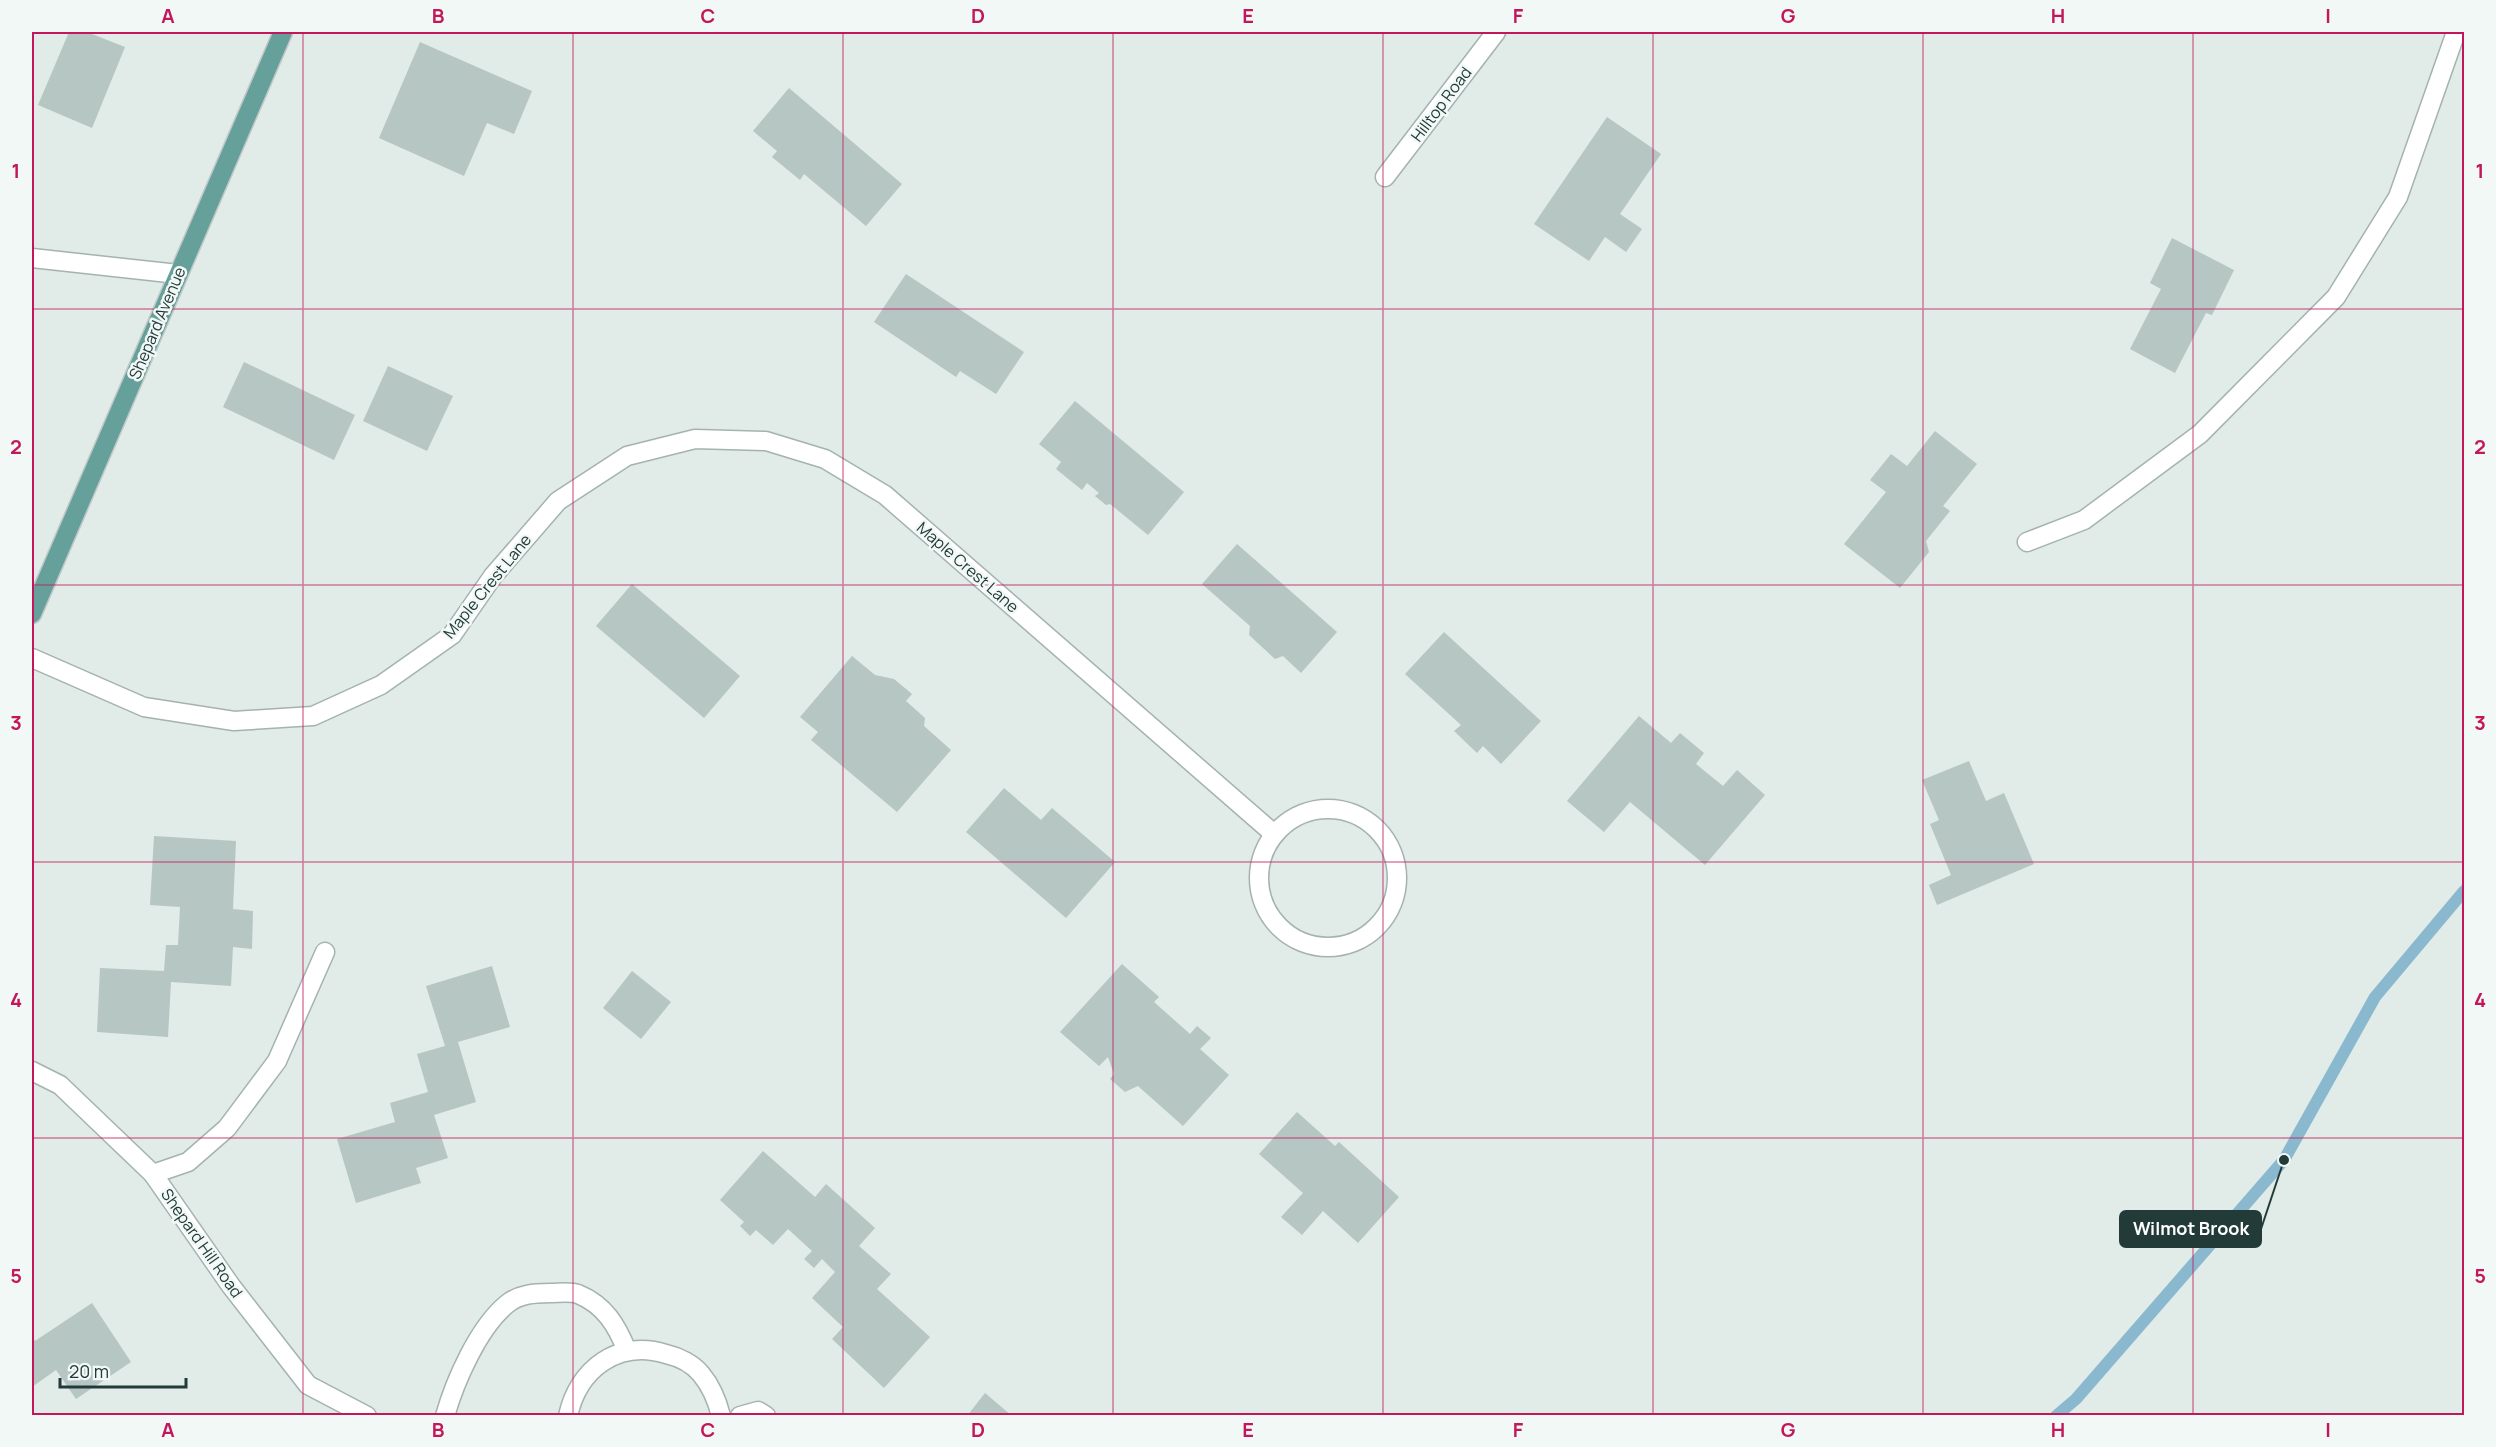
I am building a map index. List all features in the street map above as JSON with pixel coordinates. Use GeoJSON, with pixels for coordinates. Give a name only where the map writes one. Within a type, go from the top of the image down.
{"type":"FeatureCollection","features":[{"type":"Feature","properties":{"kind":"main road","name":"Shepard Avenue"},"geometry":{"type":"LineString","coordinates":[[32,614],[283,32]]}},
{"type":"Feature","properties":{"kind":"street","name":"Hilltop Road"},"geometry":{"type":"LineString","coordinates":[[1386,177],[1496,32]]}},
{"type":"Feature","properties":{"kind":"street"},"geometry":{"type":"LineString","coordinates":[[2027,542],[2084,520],[2200,434],[2336,297],[2398,197],[2456,32]]}},
{"type":"Feature","properties":{"kind":"street"},"geometry":{"type":"LineString","coordinates":[[32,258],[178,274]]}},
{"type":"Feature","properties":{"kind":"street","name":"Maple Crest Lane"},"geometry":{"type":"LineString","coordinates":[[32,658],[144,707],[234,721],[313,716],[381,685],[452,635],[493,576],[558,501],[627,456],[695,439],[766,441],[825,459],[885,495],[1274,834]]}},
{"type":"Feature","properties":{"kind":"street"},"geometry":{"type":"LineString","coordinates":[[1326,809],[1350,813],[1372,825],[1388,844],[1397,868],[1394,901],[1382,923],[1362,939],[1339,947],[1313,946],[1298,941],[1284,932],[1267,913],[1259,889],[1262,856],[1274,834],[1301,814],[1326,809]]}},
{"type":"Feature","properties":{"kind":"street"},"geometry":{"type":"LineString","coordinates":[[153,1174],[188,1162],[227,1128],[277,1061],[325,952]]}},
{"type":"Feature","properties":{"kind":"street","name":"Shepard Hill Road"},"geometry":{"type":"LineString","coordinates":[[32,1071],[60,1085],[153,1174],[231,1286],[308,1385],[367,1416]]}},
{"type":"Feature","properties":{"kind":"street"},"geometry":{"type":"LineString","coordinates":[[445,1416],[469,1356],[488,1326],[508,1303],[532,1293],[576,1293],[600,1306],[616,1323],[627,1351]]}},
{"type":"Feature","properties":{"kind":"street"},"geometry":{"type":"LineString","coordinates":[[568,1416],[572,1397],[585,1376],[604,1360],[627,1351],[654,1350],[679,1357],[700,1373],[715,1395],[721,1416]]}},
{"type":"Feature","properties":{"kind":"street"},"geometry":{"type":"LineString","coordinates":[[740,1416],[758,1411],[766,1416]]}},
{"type":"Feature","properties":{"kind":"building"},"geometry":{"type":"Polygon","coordinates":[[[69,32],[87,32],[125,47],[92,128],[38,105],[69,32]]]}},
{"type":"Feature","properties":{"kind":"building"},"geometry":{"type":"Polygon","coordinates":[[[420,42],[532,91],[514,134],[487,123],[464,176],[379,138],[420,42]]]}},
{"type":"Feature","properties":{"kind":"building"},"geometry":{"type":"Polygon","coordinates":[[[789,88],[902,184],[866,226],[804,174],[800,180],[772,157],[777,151],[753,131],[789,88]]]}},
{"type":"Feature","properties":{"kind":"building"},"geometry":{"type":"Polygon","coordinates":[[[1607,117],[1661,154],[1620,214],[1642,229],[1626,252],[1605,237],[1589,261],[1534,224],[1607,117]]]}},
{"type":"Feature","properties":{"kind":"building"},"geometry":{"type":"Polygon","coordinates":[[[2172,238],[2234,270],[2212,315],[2206,313],[2175,373],[2130,349],[2161,289],[2150,283],[2172,238]]]}},
{"type":"Feature","properties":{"kind":"building"},"geometry":{"type":"Polygon","coordinates":[[[906,274],[1024,352],[996,394],[960,371],[956,377],[874,322],[906,274]]]}},
{"type":"Feature","properties":{"kind":"building"},"geometry":{"type":"Polygon","coordinates":[[[244,362],[355,415],[334,460],[223,407],[244,362]]]}},
{"type":"Feature","properties":{"kind":"building"},"geometry":{"type":"Polygon","coordinates":[[[388,366],[453,396],[427,451],[363,421],[388,366]]]}},
{"type":"Feature","properties":{"kind":"building"},"geometry":{"type":"Polygon","coordinates":[[[1075,401],[1184,492],[1148,535],[1110,504],[1106,505],[1095,496],[1099,493],[1087,483],[1082,490],[1056,469],[1061,462],[1039,444],[1075,401]]]}},
{"type":"Feature","properties":{"kind":"building"},"geometry":{"type":"Polygon","coordinates":[[[1935,431],[1977,464],[1943,506],[1950,511],[1926,541],[1929,552],[1900,588],[1844,544],[1886,492],[1870,480],[1891,454],[1907,466],[1935,431]]]}},
{"type":"Feature","properties":{"kind":"building"},"geometry":{"type":"Polygon","coordinates":[[[1237,544],[1337,632],[1301,673],[1283,656],[1275,659],[1249,635],[1250,626],[1202,584],[1237,544]]]}},
{"type":"Feature","properties":{"kind":"building"},"geometry":{"type":"Polygon","coordinates":[[[632,584],[740,676],[704,718],[596,626],[632,584]]]}},
{"type":"Feature","properties":{"kind":"building"},"geometry":{"type":"Polygon","coordinates":[[[1444,632],[1541,721],[1501,764],[1483,746],[1477,753],[1454,731],[1461,725],[1405,674],[1444,632]]]}},
{"type":"Feature","properties":{"kind":"building"},"geometry":{"type":"Polygon","coordinates":[[[852,656],[875,675],[894,679],[912,694],[906,701],[925,718],[924,726],[951,750],[897,812],[811,740],[818,732],[800,717],[852,656]]]}},
{"type":"Feature","properties":{"kind":"building"},"geometry":{"type":"Polygon","coordinates":[[[1639,716],[1671,743],[1680,733],[1704,753],[1696,764],[1723,786],[1737,770],[1765,795],[1705,865],[1630,802],[1604,832],[1567,801],[1639,716]]]}},
{"type":"Feature","properties":{"kind":"building"},"geometry":{"type":"Polygon","coordinates":[[[1969,761],[1986,801],[2004,793],[2034,864],[1937,905],[1929,885],[1951,875],[1930,824],[1939,820],[1922,780],[1969,761]]]}},
{"type":"Feature","properties":{"kind":"building"},"geometry":{"type":"Polygon","coordinates":[[[1004,788],[1041,820],[1052,808],[1115,862],[1066,918],[966,832],[1004,788]]]}},
{"type":"Feature","properties":{"kind":"building"},"geometry":{"type":"Polygon","coordinates":[[[154,836],[236,841],[233,909],[253,911],[252,949],[233,947],[231,986],[171,982],[168,1037],[97,1032],[100,968],[164,971],[166,945],[178,945],[180,907],[150,905],[154,836]]]}},
{"type":"Feature","properties":{"kind":"building"},"geometry":{"type":"Polygon","coordinates":[[[1122,964],[1159,997],[1154,1002],[1190,1034],[1197,1026],[1211,1038],[1200,1049],[1229,1075],[1183,1126],[1138,1086],[1125,1092],[1110,1079],[1114,1074],[1108,1057],[1099,1066],[1060,1032],[1122,964]]]}},
{"type":"Feature","properties":{"kind":"building"},"geometry":{"type":"Polygon","coordinates":[[[492,966],[510,1027],[458,1042],[476,1102],[434,1115],[448,1158],[416,1168],[421,1183],[356,1203],[337,1139],[395,1122],[390,1103],[428,1092],[417,1054],[445,1046],[426,986],[492,966]]]}},
{"type":"Feature","properties":{"kind":"building"},"geometry":{"type":"Polygon","coordinates":[[[632,971],[671,1002],[641,1039],[603,1008],[632,971]]]}},
{"type":"Feature","properties":{"kind":"building"},"geometry":{"type":"Polygon","coordinates":[[[1297,1112],[1335,1146],[1339,1142],[1399,1197],[1358,1243],[1323,1211],[1302,1235],[1281,1217],[1303,1193],[1259,1154],[1297,1112]]]}},
{"type":"Feature","properties":{"kind":"building"},"geometry":{"type":"Polygon","coordinates":[[[763,1151],[815,1197],[826,1184],[875,1228],[859,1246],[891,1274],[877,1289],[930,1337],[884,1388],[832,1339],[843,1327],[812,1298],[835,1272],[822,1259],[814,1268],[804,1259],[812,1251],[788,1229],[773,1245],[756,1230],[750,1236],[740,1226],[744,1222],[720,1200],[763,1151]]]}},
{"type":"Feature","properties":{"kind":"building"},"geometry":{"type":"Polygon","coordinates":[[[92,1303],[131,1362],[76,1399],[56,1370],[32,1387],[32,1335],[35,1341],[92,1303]]]}},
{"type":"Feature","properties":{"kind":"building"},"geometry":{"type":"Polygon","coordinates":[[[985,1393],[1012,1416],[967,1416],[985,1393]]]}},
{"type":"Feature","properties":{"kind":"waterway"},"geometry":{"type":"LineString","coordinates":[[2056,1416],[2076,1399],[2284,1160],[2375,997],[2464,891]]}},
{"type":"Feature","properties":{"kind":"place","name":"Wilmot Brook"},"geometry":{"type":"Point","coordinates":[2284,1160]}}]}
